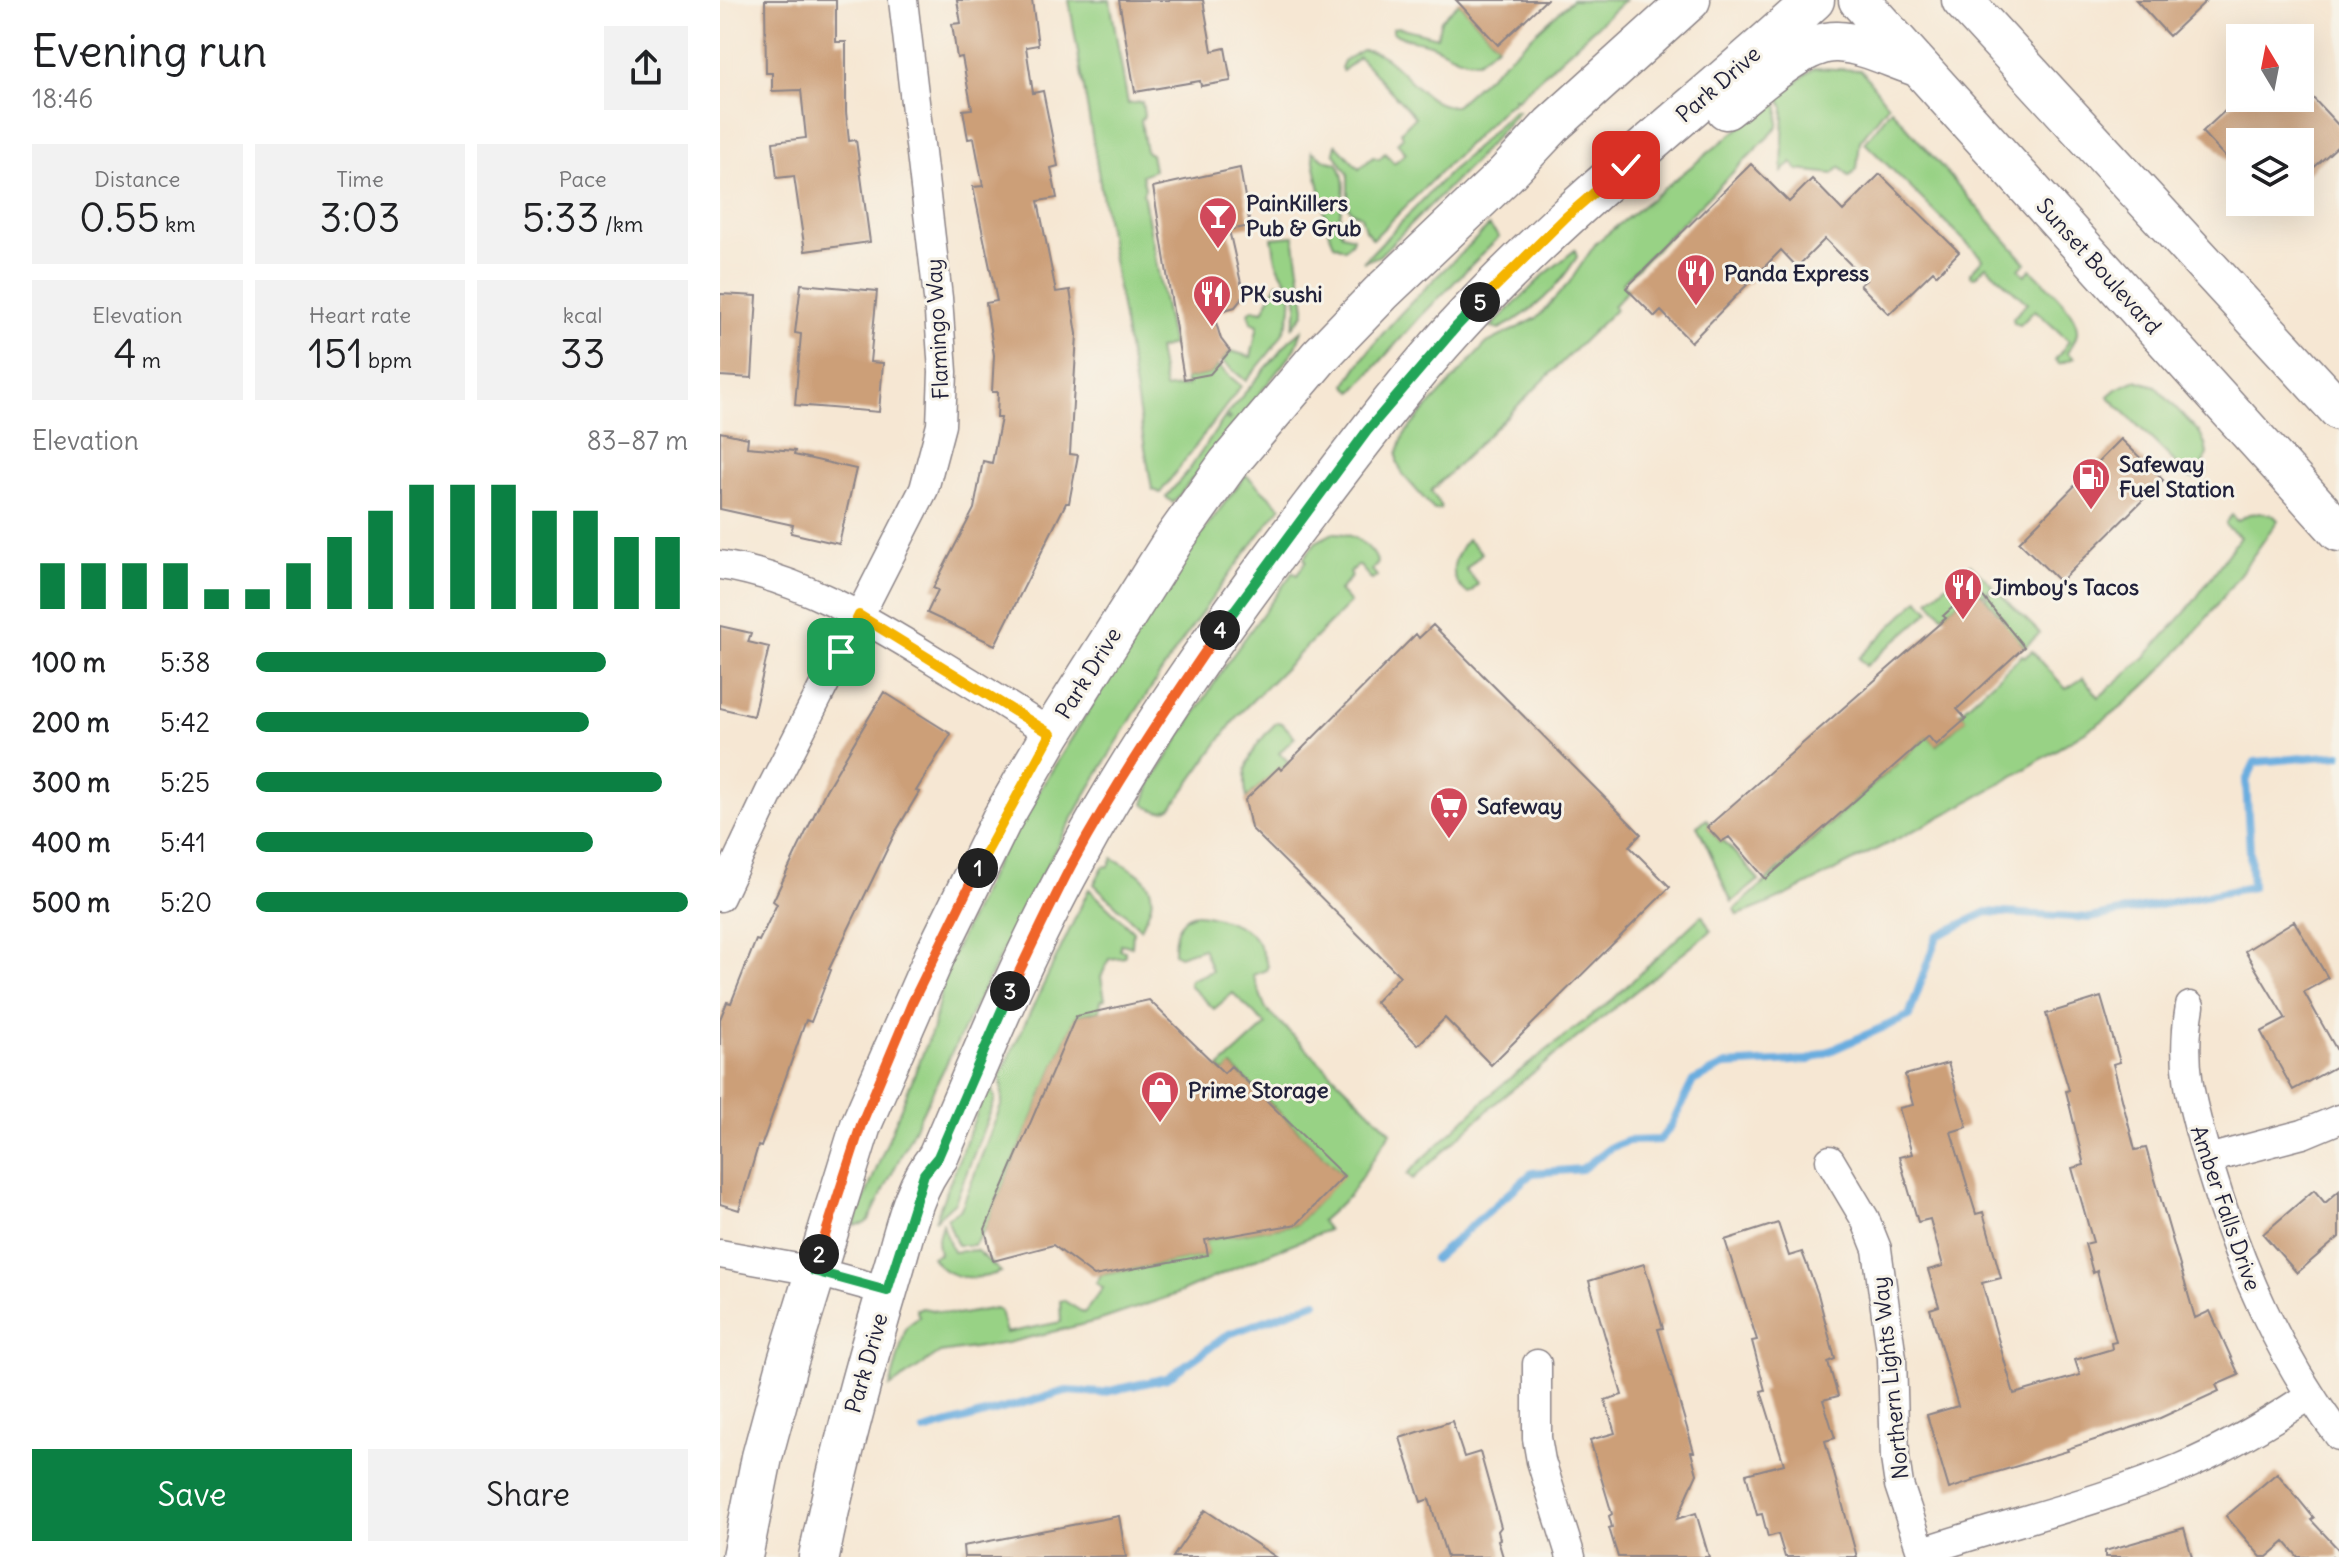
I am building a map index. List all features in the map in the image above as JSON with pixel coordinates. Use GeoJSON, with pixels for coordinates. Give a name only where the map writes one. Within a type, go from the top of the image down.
{"type":"FeatureCollection","features":[{"type":"Feature","properties":{"kind":"main road"},"geometry":{"type":"LineString","coordinates":[[1552,125],[1562,91],[1607,44],[1659,0]]}},
{"type":"Feature","properties":{"kind":"main road","name":"Park Drive"},"geometry":{"type":"LineString","coordinates":[[742,1557],[762,1457],[814,1271],[861,1125],[912,1003],[1001,821],[1051,734],[1175,538],[1228,464],[1319,357],[1552,125],[1690,0]]}},
{"type":"Feature","properties":{"kind":"main road","name":"Park Drive"},"geometry":{"type":"LineString","coordinates":[[819,1557],[835,1472],[924,1174],[938,1157],[1010,990],[1072,864],[1159,719],[1241,598],[1367,431],[1456,327],[1567,216],[1814,0]]}},
{"type":"Feature","properties":{"kind":"main road","name":"Sunset Boulevard"},"geometry":{"type":"LineString","coordinates":[[1859,0],[2339,531]]}},
{"type":"Feature","properties":{"kind":"main road"},"geometry":{"type":"LineString","coordinates":[[1962,0],[2339,410]]}},
{"type":"Feature","properties":{"kind":"main road"},"geometry":{"type":"LineString","coordinates":[[1998,0],[2092,106],[2098,148]]}},
{"type":"Feature","properties":{"kind":"main road"},"geometry":{"type":"LineString","coordinates":[[1676,121],[1724,111],[1792,59],[1822,44],[1836,42],[1859,46],[1919,67]]}},
{"type":"Feature","properties":{"kind":"street","name":"Flamingo Way"},"geometry":{"type":"LineString","coordinates":[[720,897],[773,785],[924,489],[941,425],[943,372],[938,298],[903,0]]}},
{"type":"Feature","properties":{"kind":"street"},"geometry":{"type":"LineString","coordinates":[[720,565],[789,584],[830,600],[1051,734]]}},
{"type":"Feature","properties":{"kind":"street","name":"Amber Falls Drive"},"geometry":{"type":"LineString","coordinates":[[2190,1006],[2184,1039],[2187,1088],[2231,1234],[2255,1297],[2309,1396],[2339,1436]]}},
{"type":"Feature","properties":{"kind":"street"},"geometry":{"type":"LineString","coordinates":[[2208,1159],[2303,1134],[2339,1119]]}},
{"type":"Feature","properties":{"kind":"street","name":"Northern Lights Way"},"geometry":{"type":"LineString","coordinates":[[1830,1160],[1865,1219],[1877,1249],[1893,1374],[1895,1458],[1899,1485],[1922,1554]]}},
{"type":"Feature","properties":{"kind":"street"},"geometry":{"type":"LineString","coordinates":[[720,1254],[814,1271],[887,1291]]}},
{"type":"Feature","properties":{"kind":"street"},"geometry":{"type":"LineString","coordinates":[[1537,1364],[1537,1438],[1541,1461],[1571,1557]]}},
{"type":"Feature","properties":{"kind":"street"},"geometry":{"type":"LineString","coordinates":[[1922,1554],[2167,1473],[2206,1456],[2309,1396]]}},
{"type":"Feature","properties":{"kind":"green space"},"geometry":{"type":"Polygon","coordinates":[[[1069,0],[1110,0],[1128,104],[1142,102],[1144,116],[1141,121],[1146,152],[1151,154],[1154,170],[1142,175],[1143,193],[1172,345],[1158,349],[1165,389],[1187,386],[1185,379],[1210,374],[1218,366],[1241,386],[1160,493],[1152,489],[1069,0]]]}},
{"type":"Feature","properties":{"kind":"green space"},"geometry":{"type":"Polygon","coordinates":[[[1572,0],[1625,0],[1517,99],[1514,98],[1514,102],[1506,106],[1373,239],[1365,230],[1361,216],[1348,206],[1348,174],[1334,152],[1336,144],[1359,169],[1373,157],[1379,159],[1385,153],[1394,163],[1406,153],[1397,143],[1403,137],[1401,131],[1415,117],[1359,57],[1343,71],[1344,61],[1362,50],[1374,52],[1397,67],[1430,98],[1455,106],[1572,0]]]}},
{"type":"Feature","properties":{"kind":"green space"},"geometry":{"type":"Polygon","coordinates":[[[1459,3],[1498,45],[1478,61],[1459,58],[1393,32],[1393,28],[1398,27],[1437,37],[1441,20],[1459,3]]]}},
{"type":"Feature","properties":{"kind":"green space"},"geometry":{"type":"Polygon","coordinates":[[[1814,68],[1861,70],[1888,105],[1860,141],[1857,169],[1849,177],[1840,167],[1833,174],[1798,170],[1792,162],[1782,172],[1784,107],[1778,97],[1814,68]]]}},
{"type":"Feature","properties":{"kind":"green space"},"geometry":{"type":"Polygon","coordinates":[[[1774,100],[1779,108],[1778,127],[1622,283],[1628,290],[1613,306],[1616,309],[1431,491],[1441,506],[1441,509],[1434,510],[1403,475],[1397,461],[1404,435],[1417,419],[1487,343],[1537,318],[1569,283],[1596,243],[1774,100]]]}},
{"type":"Feature","properties":{"kind":"green space"},"geometry":{"type":"Polygon","coordinates":[[[1891,109],[2026,263],[2019,269],[2025,275],[2031,269],[2072,314],[2077,330],[2067,353],[2074,358],[2059,364],[2055,360],[2069,341],[2035,310],[2020,325],[2014,323],[2013,318],[2027,303],[1986,266],[1975,277],[1970,276],[1983,259],[1865,143],[1891,109]]]}},
{"type":"Feature","properties":{"kind":"green space"},"geometry":{"type":"Polygon","coordinates":[[[1514,110],[1518,111],[1472,164],[1379,256],[1363,262],[1440,182],[1514,110]]]}},
{"type":"Feature","properties":{"kind":"green space"},"geometry":{"type":"Polygon","coordinates":[[[1312,151],[1327,161],[1337,163],[1341,170],[1344,194],[1338,225],[1342,234],[1353,237],[1345,249],[1334,244],[1328,230],[1312,151]]]}},
{"type":"Feature","properties":{"kind":"green space"},"geometry":{"type":"Polygon","coordinates":[[[1489,226],[1499,237],[1420,317],[1353,392],[1346,385],[1375,343],[1489,226]]]}},
{"type":"Feature","properties":{"kind":"green space"},"geometry":{"type":"Polygon","coordinates":[[[1294,236],[1305,308],[1304,314],[1292,328],[1297,298],[1277,263],[1272,238],[1294,236]]]}},
{"type":"Feature","properties":{"kind":"green space"},"geometry":{"type":"Polygon","coordinates":[[[1575,250],[1577,257],[1543,299],[1499,329],[1491,327],[1544,275],[1575,250]]]}},
{"type":"Feature","properties":{"kind":"green space"},"geometry":{"type":"Polygon","coordinates":[[[1278,282],[1291,295],[1288,320],[1278,342],[1246,381],[1222,361],[1231,351],[1251,357],[1258,325],[1251,322],[1249,313],[1253,309],[1263,311],[1278,282]]]}},
{"type":"Feature","properties":{"kind":"green space"},"geometry":{"type":"Polygon","coordinates":[[[1302,330],[1295,349],[1173,503],[1166,497],[1189,470],[1225,417],[1230,418],[1226,415],[1302,330]]]}},
{"type":"Feature","properties":{"kind":"green space"},"geometry":{"type":"Polygon","coordinates":[[[2136,380],[2155,386],[2199,432],[2207,454],[2202,466],[2207,472],[2196,479],[2191,478],[2108,396],[2136,380]]]}},
{"type":"Feature","properties":{"kind":"green space"},"geometry":{"type":"Polygon","coordinates":[[[1246,475],[1281,507],[1191,628],[1110,754],[1011,935],[869,1220],[854,1225],[933,1028],[947,967],[998,858],[1182,559],[1246,475]]]}},
{"type":"Feature","properties":{"kind":"green space"},"geometry":{"type":"Polygon","coordinates":[[[2249,514],[2273,515],[2278,520],[2221,600],[2157,674],[2108,717],[2012,777],[1945,814],[1791,893],[1738,915],[1735,909],[1928,736],[1937,745],[1965,719],[1960,712],[2022,655],[2025,657],[2032,651],[2066,689],[2083,678],[2099,697],[2145,657],[2189,608],[2240,537],[2226,526],[2232,515],[2237,521],[2249,514]]]}},
{"type":"Feature","properties":{"kind":"green space"},"geometry":{"type":"Polygon","coordinates":[[[1333,533],[1347,535],[1366,546],[1378,563],[1372,570],[1377,576],[1372,580],[1359,565],[1350,572],[1352,576],[1339,591],[1350,603],[1238,715],[1173,806],[1162,811],[1144,804],[1151,783],[1227,663],[1293,572],[1297,575],[1306,561],[1304,558],[1316,542],[1333,533]]]}},
{"type":"Feature","properties":{"kind":"green space"},"geometry":{"type":"Polygon","coordinates":[[[1467,539],[1482,553],[1466,569],[1478,584],[1467,593],[1456,580],[1454,567],[1467,539]]]}},
{"type":"Feature","properties":{"kind":"green space"},"geometry":{"type":"Polygon","coordinates":[[[1970,564],[1993,586],[1983,596],[1975,587],[1943,616],[1929,600],[1970,564]]]}},
{"type":"Feature","properties":{"kind":"green space"},"geometry":{"type":"Polygon","coordinates":[[[1995,589],[2040,633],[2025,647],[2003,624],[2005,621],[1985,598],[1995,589]]]}},
{"type":"Feature","properties":{"kind":"green space"},"geometry":{"type":"Polygon","coordinates":[[[1919,599],[1930,611],[1866,666],[1859,658],[1919,599]]]}},
{"type":"Feature","properties":{"kind":"green space"},"geometry":{"type":"Polygon","coordinates":[[[1277,722],[1282,723],[1295,737],[1279,753],[1289,762],[1247,798],[1247,766],[1262,739],[1277,722]]]}},
{"type":"Feature","properties":{"kind":"green space"},"geometry":{"type":"Polygon","coordinates":[[[1707,819],[1708,827],[1759,880],[1732,902],[1697,826],[1707,819]]]}},
{"type":"Feature","properties":{"kind":"green space"},"geometry":{"type":"Polygon","coordinates":[[[1113,858],[1141,876],[1150,888],[1151,904],[1141,929],[1094,884],[1103,867],[1109,866],[1113,858]]]}},
{"type":"Feature","properties":{"kind":"green space"},"geometry":{"type":"Polygon","coordinates":[[[1089,889],[1133,931],[1132,946],[1120,944],[1125,957],[1109,959],[1101,977],[1105,999],[1101,1000],[1100,1010],[1076,1016],[985,1229],[974,1245],[957,1245],[947,1218],[960,1210],[963,1204],[1002,1103],[1001,1074],[1089,889]]]}},
{"type":"Feature","properties":{"kind":"green space"},"geometry":{"type":"Polygon","coordinates":[[[1194,914],[1226,921],[1254,937],[1268,966],[1266,970],[1253,975],[1266,1009],[1391,1132],[1348,1197],[1321,1221],[1328,1230],[1174,1295],[1101,1320],[1007,1343],[940,1353],[890,1387],[906,1327],[919,1317],[916,1309],[957,1315],[996,1308],[1000,1310],[1006,1333],[1061,1322],[1060,1301],[1084,1313],[1103,1288],[1096,1283],[1101,1275],[1207,1255],[1205,1240],[1297,1224],[1343,1175],[1232,1066],[1224,1073],[1219,1068],[1266,1025],[1233,993],[1214,1009],[1189,985],[1190,980],[1212,971],[1203,948],[1179,956],[1174,953],[1177,929],[1183,920],[1194,914]]]}},
{"type":"Feature","properties":{"kind":"green space"},"geometry":{"type":"Polygon","coordinates":[[[1702,915],[1711,931],[1499,1100],[1413,1179],[1407,1174],[1499,1087],[1613,999],[1702,915]]]}},
{"type":"Feature","properties":{"kind":"green space"},"geometry":{"type":"Polygon","coordinates":[[[990,1080],[995,1100],[955,1202],[935,1220],[990,1080]]]}},
{"type":"Feature","properties":{"kind":"green space"},"geometry":{"type":"Polygon","coordinates":[[[942,1223],[953,1252],[976,1250],[1001,1272],[982,1277],[963,1277],[938,1265],[932,1257],[939,1254],[937,1242],[942,1223]]]}},
{"type":"Feature","properties":{"kind":"building"},"geometry":{"type":"Polygon","coordinates":[[[765,0],[836,0],[836,42],[846,42],[849,141],[856,140],[870,242],[805,251],[794,176],[777,178],[773,142],[806,138],[801,90],[772,91],[772,73],[766,73],[765,0]]]}},
{"type":"Feature","properties":{"kind":"building"},"geometry":{"type":"Polygon","coordinates":[[[957,0],[1032,0],[1038,45],[1026,47],[1033,93],[1043,91],[1058,166],[1051,168],[1057,198],[1038,201],[1056,292],[1070,290],[1077,334],[1070,454],[1078,455],[1069,503],[1066,503],[995,645],[927,613],[938,590],[933,588],[974,509],[983,461],[992,463],[1001,418],[997,418],[998,392],[992,392],[994,355],[986,303],[997,301],[973,187],[983,186],[974,138],[968,139],[963,110],[972,109],[962,57],[957,58],[952,24],[961,23],[957,0]]]}},
{"type":"Feature","properties":{"kind":"building"},"geometry":{"type":"Polygon","coordinates":[[[1119,0],[1203,0],[1212,51],[1225,48],[1231,81],[1201,86],[1200,81],[1135,92],[1119,0]]]}},
{"type":"Feature","properties":{"kind":"building"},"geometry":{"type":"Polygon","coordinates":[[[1456,0],[1546,0],[1498,45],[1456,0]]]}},
{"type":"Feature","properties":{"kind":"building"},"geometry":{"type":"Polygon","coordinates":[[[2136,0],[2207,0],[2169,36],[2136,0]]]}},
{"type":"Feature","properties":{"kind":"building"},"geometry":{"type":"Polygon","coordinates":[[[2314,99],[2339,126],[2339,145],[2314,167],[2314,128],[2226,128],[2226,158],[2202,132],[2226,110],[2314,112],[2314,99]]]}},
{"type":"Feature","properties":{"kind":"building"},"geometry":{"type":"Polygon","coordinates":[[[1751,164],[1789,202],[1812,179],[1843,211],[1880,174],[1959,252],[1937,275],[1933,271],[1889,314],[1860,285],[1866,280],[1825,239],[1797,267],[1781,250],[1691,342],[1661,311],[1655,317],[1626,288],[1751,164]]]}},
{"type":"Feature","properties":{"kind":"building"},"geometry":{"type":"Polygon","coordinates":[[[1240,168],[1250,226],[1229,230],[1244,296],[1235,307],[1213,313],[1221,339],[1230,351],[1210,374],[1184,379],[1153,187],[1240,168]]]}},
{"type":"Feature","properties":{"kind":"building"},"geometry":{"type":"Polygon","coordinates":[[[801,284],[877,291],[870,362],[883,363],[879,412],[795,405],[801,334],[795,333],[801,284]]]}},
{"type":"Feature","properties":{"kind":"building"},"geometry":{"type":"Polygon","coordinates":[[[720,294],[757,296],[752,378],[720,376],[720,294]]]}},
{"type":"Feature","properties":{"kind":"building"},"geometry":{"type":"Polygon","coordinates":[[[720,432],[748,438],[747,447],[795,451],[794,455],[856,469],[839,544],[791,533],[793,525],[720,509],[720,432]]]}},
{"type":"Feature","properties":{"kind":"building","name":"Safeway Fuel Station"},"geometry":{"type":"Polygon","coordinates":[[[2121,439],[2163,480],[2060,582],[2019,542],[2121,439]]]}},
{"type":"Feature","properties":{"kind":"building"},"geometry":{"type":"Polygon","coordinates":[[[1975,587],[2024,647],[1957,709],[1966,719],[1936,745],[1928,736],[1766,879],[1729,837],[1721,842],[1707,827],[1946,618],[1943,616],[1975,587]]]}},
{"type":"Feature","properties":{"kind":"building","name":"Safeway"},"geometry":{"type":"Polygon","coordinates":[[[1433,625],[1641,834],[1629,846],[1670,887],[1491,1065],[1445,1018],[1418,1045],[1375,1002],[1400,976],[1251,828],[1245,800],[1279,767],[1281,770],[1416,634],[1419,638],[1433,625]]]}},
{"type":"Feature","properties":{"kind":"building"},"geometry":{"type":"Polygon","coordinates":[[[720,626],[751,633],[748,642],[769,647],[753,716],[720,708],[720,626]]]}},
{"type":"Feature","properties":{"kind":"building"},"geometry":{"type":"Polygon","coordinates":[[[884,692],[951,734],[916,791],[919,792],[895,833],[829,969],[811,1022],[806,1020],[761,1147],[758,1146],[739,1210],[720,1204],[720,1019],[727,1002],[731,1003],[756,940],[759,941],[777,904],[773,901],[826,790],[884,692]]]}},
{"type":"Feature","properties":{"kind":"building"},"geometry":{"type":"Polygon","coordinates":[[[2294,921],[2328,978],[2304,992],[2339,1054],[2339,1065],[2293,1090],[2261,1032],[2286,1019],[2245,951],[2294,921]]]}},
{"type":"Feature","properties":{"kind":"building"},"geometry":{"type":"Polygon","coordinates":[[[2101,997],[2120,1062],[2113,1064],[2135,1150],[2146,1148],[2195,1318],[2210,1311],[2239,1375],[2216,1385],[2219,1391],[2158,1419],[1949,1489],[1927,1415],[1958,1406],[1930,1309],[1939,1306],[1928,1270],[1943,1266],[1930,1219],[1918,1222],[1899,1157],[1912,1154],[1899,1108],[1913,1105],[1905,1075],[1948,1063],[1967,1127],[1951,1132],[1976,1214],[1983,1212],[2001,1278],[1982,1283],[2014,1394],[2080,1375],[2075,1360],[2112,1349],[2111,1343],[2116,1342],[2097,1271],[2093,1273],[2085,1244],[2093,1242],[2072,1168],[2084,1165],[2066,1091],[2069,1090],[2046,1014],[2101,997]]]}},
{"type":"Feature","properties":{"kind":"building","name":"Prime Storage"},"geometry":{"type":"Polygon","coordinates":[[[1149,1000],[1224,1073],[1231,1066],[1344,1176],[1297,1224],[1205,1240],[1208,1255],[1094,1276],[1053,1245],[993,1261],[985,1229],[1076,1016],[1149,1000]]]}},
{"type":"Feature","properties":{"kind":"building"},"geometry":{"type":"Polygon","coordinates":[[[2314,1190],[2325,1203],[2339,1191],[2339,1237],[2297,1273],[2263,1234],[2314,1190]]]}},
{"type":"Feature","properties":{"kind":"building"},"geometry":{"type":"Polygon","coordinates":[[[1778,1223],[1789,1256],[1802,1252],[1818,1294],[1835,1359],[1828,1362],[1838,1396],[1823,1400],[1835,1438],[1825,1441],[1857,1557],[1785,1557],[1778,1534],[1768,1537],[1762,1514],[1757,1515],[1746,1474],[1784,1464],[1761,1391],[1765,1390],[1752,1341],[1757,1340],[1725,1240],[1778,1223]]]}},
{"type":"Feature","properties":{"kind":"building"},"geometry":{"type":"Polygon","coordinates":[[[1644,1264],[1663,1328],[1658,1329],[1694,1452],[1691,1452],[1697,1474],[1677,1519],[1696,1513],[1709,1557],[1618,1557],[1609,1528],[1612,1527],[1609,1516],[1612,1514],[1590,1440],[1615,1433],[1605,1400],[1622,1395],[1589,1281],[1644,1264]]]}},
{"type":"Feature","properties":{"kind":"building"},"geometry":{"type":"Polygon","coordinates":[[[1452,1421],[1464,1457],[1480,1452],[1501,1527],[1498,1540],[1503,1557],[1447,1557],[1429,1499],[1421,1502],[1400,1438],[1452,1421]]]}},
{"type":"Feature","properties":{"kind":"building"},"geometry":{"type":"Polygon","coordinates":[[[2277,1473],[2314,1518],[2311,1520],[2339,1550],[2339,1557],[2298,1557],[2285,1542],[2267,1557],[2261,1557],[2226,1516],[2277,1473]]]}},
{"type":"Feature","properties":{"kind":"building"},"geometry":{"type":"Polygon","coordinates":[[[1205,1510],[1276,1557],[1173,1557],[1205,1510]]]}},
{"type":"Feature","properties":{"kind":"building"},"geometry":{"type":"Polygon","coordinates":[[[1119,1516],[1126,1557],[964,1557],[963,1546],[1119,1516]]]}},
{"type":"Feature","properties":{"kind":"building"},"geometry":{"type":"Polygon","coordinates":[[[2184,1528],[2192,1557],[2105,1557],[2105,1551],[2184,1528]]]}},
{"type":"Feature","properties":{"kind":"waterway"},"geometry":{"type":"LineString","coordinates":[[1434,1259],[1532,1173],[1582,1169],[1610,1148],[1628,1141],[1660,1140],[1671,1126],[1693,1081],[1726,1065],[1809,1060],[1909,1016],[1937,936],[1987,912],[2090,918],[2252,887],[2246,781],[2255,762],[2339,755]]}},
{"type":"Feature","properties":{"kind":"waterway"},"geometry":{"type":"LineString","coordinates":[[924,1431],[1066,1391],[1101,1393],[1167,1378],[1229,1334],[1316,1302]]}},
{"type":"Feature","properties":{"kind":"place","name":"PainKillers Pub & Grub"},"geometry":{"type":"Point","coordinates":[1218,250]}},
{"type":"Feature","properties":{"kind":"place","name":"Panda Express"},"geometry":{"type":"Point","coordinates":[1696,307]}},
{"type":"Feature","properties":{"kind":"place","name":"PK sushi"},"geometry":{"type":"Point","coordinates":[1212,328]}},
{"type":"Feature","properties":{"kind":"place","name":"Safeway Fuel Station"},"geometry":{"type":"Point","coordinates":[2091,511]}},
{"type":"Feature","properties":{"kind":"place","name":"Jimboy's Tacos"},"geometry":{"type":"Point","coordinates":[1963,621]}},
{"type":"Feature","properties":{"kind":"place","name":"Safeway"},"geometry":{"type":"Point","coordinates":[1449,840]}},
{"type":"Feature","properties":{"kind":"place","name":"Prime Storage"},"geometry":{"type":"Point","coordinates":[1160,1124]}},
{"type":"Feature","properties":{"kind":"route"},"geometry":{"type":"LineString","coordinates":[[841,652],[859,615],[1051,734],[1001,821],[912,1003],[861,1125],[814,1271],[887,1291],[924,1174],[938,1157],[1010,990],[1072,864],[1159,719],[1241,598],[1367,431],[1456,327],[1567,216],[1626,165]]}}]}
